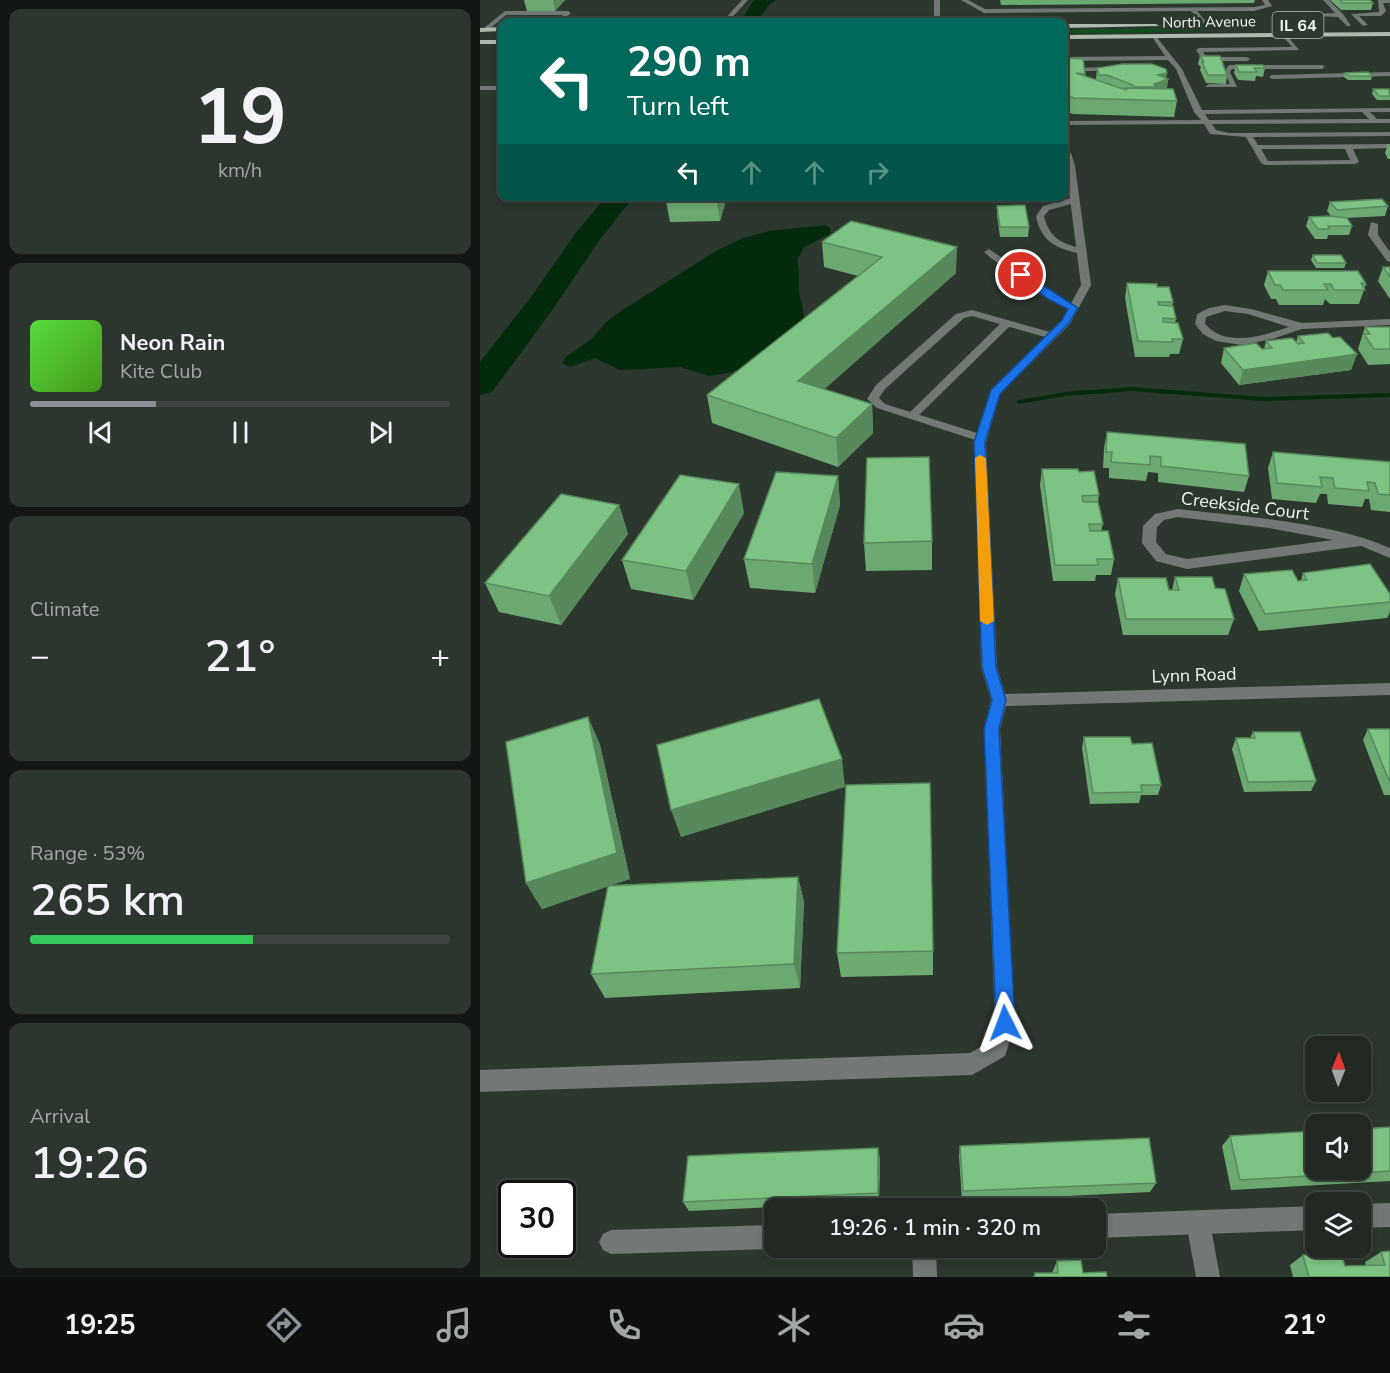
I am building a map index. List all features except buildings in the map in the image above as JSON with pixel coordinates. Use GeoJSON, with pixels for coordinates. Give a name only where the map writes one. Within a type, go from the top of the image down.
{"type":"FeatureCollection","features":[{"type":"Feature","properties":{"kind":"main road","name":"North Avenue"},"geometry":{"type":"LineString","coordinates":[[1194,26],[1218,25]]}},
{"type":"Feature","properties":{"kind":"main road","name":"IL 64"},"geometry":{"type":"LineString","coordinates":[[1337,25],[1373,25]]}},
{"type":"Feature","properties":{"kind":"main road","name":"North Avenue"},"geometry":{"type":"LineString","coordinates":[[1068,26],[1159,26]]}},
{"type":"Feature","properties":{"kind":"main road"},"geometry":{"type":"LineString","coordinates":[[483,30],[498,29]]}},
{"type":"Feature","properties":{"kind":"main road","name":"North Avenue"},"geometry":{"type":"LineString","coordinates":[[1068,37],[1351,34],[1390,36]]}},
{"type":"Feature","properties":{"kind":"main road"},"geometry":{"type":"LineString","coordinates":[[480,42],[498,42]]}},
{"type":"Feature","properties":{"kind":"street"},"geometry":{"type":"LineString","coordinates":[[729,18],[745,0]]}},
{"type":"Feature","properties":{"kind":"street"},"geometry":{"type":"LineString","coordinates":[[937,0],[937,18]]}},
{"type":"Feature","properties":{"kind":"street"},"geometry":{"type":"LineString","coordinates":[[964,0],[984,11],[989,18]]}},
{"type":"Feature","properties":{"kind":"street"},"geometry":{"type":"LineString","coordinates":[[984,11],[1254,9],[1269,6],[1265,0]]}},
{"type":"Feature","properties":{"kind":"street"},"geometry":{"type":"LineString","coordinates":[[1326,0],[1349,25]]}},
{"type":"Feature","properties":{"kind":"street"},"geometry":{"type":"LineString","coordinates":[[1365,25],[1354,14],[1381,14],[1383,11],[1379,0],[1390,1]]}},
{"type":"Feature","properties":{"kind":"street"},"geometry":{"type":"LineString","coordinates":[[1193,10],[1206,26]]}},
{"type":"Feature","properties":{"kind":"street"},"geometry":{"type":"LineString","coordinates":[[499,18],[505,13],[568,13],[562,18]]}},
{"type":"Feature","properties":{"kind":"street"},"geometry":{"type":"LineString","coordinates":[[1302,15],[1341,15]]}},
{"type":"Feature","properties":{"kind":"street"},"geometry":{"type":"LineString","coordinates":[[483,30],[498,18]]}},
{"type":"Feature","properties":{"kind":"street"},"geometry":{"type":"LineString","coordinates":[[1230,35],[1252,67]]}},
{"type":"Feature","properties":{"kind":"street"},"geometry":{"type":"LineString","coordinates":[[1285,35],[1297,49],[1199,50],[1204,59],[1300,57]]}},
{"type":"Feature","properties":{"kind":"street"},"geometry":{"type":"LineString","coordinates":[[1153,36],[1179,69],[1198,112],[1213,132],[1248,135],[1390,134]]}},
{"type":"Feature","properties":{"kind":"street"},"geometry":{"type":"LineString","coordinates":[[1068,59],[1170,58]]}},
{"type":"Feature","properties":{"kind":"street"},"geometry":{"type":"LineString","coordinates":[[1208,86],[1235,86],[1227,72],[1229,67],[1322,67]]}},
{"type":"Feature","properties":{"kind":"street"},"geometry":{"type":"LineString","coordinates":[[1068,70],[1122,69]]}},
{"type":"Feature","properties":{"kind":"street"},"geometry":{"type":"LineString","coordinates":[[1167,69],[1179,69]]}},
{"type":"Feature","properties":{"kind":"street"},"geometry":{"type":"LineString","coordinates":[[1272,78],[1390,74]]}},
{"type":"Feature","properties":{"kind":"street"},"geometry":{"type":"LineString","coordinates":[[480,88],[498,88]]}},
{"type":"Feature","properties":{"kind":"street"},"geometry":{"type":"LineString","coordinates":[[1364,110],[1375,121]]}},
{"type":"Feature","properties":{"kind":"street"},"geometry":{"type":"LineString","coordinates":[[1198,112],[1390,110]]}},
{"type":"Feature","properties":{"kind":"street"},"geometry":{"type":"LineString","coordinates":[[1068,123],[1390,121]]}},
{"type":"Feature","properties":{"kind":"street"},"geometry":{"type":"LineString","coordinates":[[1248,135],[1265,163],[1355,162],[1348,147]]}},
{"type":"Feature","properties":{"kind":"street"},"geometry":{"type":"LineString","coordinates":[[1256,147],[1390,146]]}},
{"type":"Feature","properties":{"kind":"street"},"geometry":{"type":"LineString","coordinates":[[480,1080],[972,1065],[998,1049],[1005,1023],[992,729],[999,700],[989,667],[980,442],[995,393],[1066,321],[1086,285],[1068,155]]}},
{"type":"Feature","properties":{"kind":"street"},"geometry":{"type":"LineString","coordinates":[[1075,200],[1046,208],[1040,216],[1041,224],[1044,234],[1052,243],[1063,248],[1082,251]]}},
{"type":"Feature","properties":{"kind":"street"},"geometry":{"type":"LineString","coordinates":[[1374,224],[1375,238],[1390,259]]}},
{"type":"Feature","properties":{"kind":"street"},"geometry":{"type":"LineString","coordinates":[[989,252],[1053,298],[1074,308]]}},
{"type":"Feature","properties":{"kind":"street"},"geometry":{"type":"LineString","coordinates":[[1301,326],[1278,335],[1232,341],[1210,335],[1200,324],[1201,316],[1209,310],[1239,308],[1301,326],[1390,322]]}},
{"type":"Feature","properties":{"kind":"street"},"geometry":{"type":"LineString","coordinates":[[981,438],[881,406],[873,399],[880,387],[960,316],[972,313],[1052,336]]}},
{"type":"Feature","properties":{"kind":"street"},"geometry":{"type":"LineString","coordinates":[[912,416],[1007,323]]}},
{"type":"Feature","properties":{"kind":"street","name":"Creekside Court"},"geometry":{"type":"LineString","coordinates":[[1362,541],[1187,564],[1161,558],[1149,543],[1150,526],[1160,517],[1178,513],[1269,524],[1362,541],[1390,553]]}},
{"type":"Feature","properties":{"kind":"street","name":"Lynn Road"},"geometry":{"type":"LineString","coordinates":[[999,700],[1390,689]]}},
{"type":"Feature","properties":{"kind":"street"},"geometry":{"type":"LineString","coordinates":[[1371,1216],[1390,1215]]}},
{"type":"Feature","properties":{"kind":"street"},"geometry":{"type":"LineString","coordinates":[[1106,1226],[1305,1218]]}},
{"type":"Feature","properties":{"kind":"street"},"geometry":{"type":"LineString","coordinates":[[1198,1222],[1208,1277]]}},
{"type":"Feature","properties":{"kind":"street"},"geometry":{"type":"LineString","coordinates":[[611,1242],[764,1237]]}},
{"type":"Feature","properties":{"kind":"street"},"geometry":{"type":"LineString","coordinates":[[924,1258],[925,1277]]}},
{"type":"Feature","properties":{"kind":"shaded area"},"geometry":{"type":"Polygon","coordinates":[[[1204,28],[1207,31],[1068,34],[1068,30],[1204,28]]]}},
{"type":"Feature","properties":{"kind":"shaded area"},"geometry":{"type":"Polygon","coordinates":[[[826,225],[831,229],[830,234],[804,247],[797,260],[799,292],[805,321],[742,369],[709,376],[680,367],[620,370],[595,358],[570,367],[562,363],[567,356],[593,338],[606,322],[716,251],[743,238],[770,231],[826,225]]]}},
{"type":"Feature","properties":{"kind":"waterway"},"geometry":{"type":"LineString","coordinates":[[752,18],[761,3],[767,0]]}},
{"type":"Feature","properties":{"kind":"waterway"},"geometry":{"type":"LineString","coordinates":[[480,385],[542,303],[588,236],[617,201]]}},
{"type":"Feature","properties":{"kind":"waterway"},"geometry":{"type":"LineString","coordinates":[[1019,402],[1065,394],[1132,389],[1264,399],[1390,395]]}},
{"type":"Feature","properties":{"kind":"slow traffic"},"geometry":{"type":"LineString","coordinates":[[980,458],[987,621]]}},
{"type":"Feature","properties":{"kind":"route"},"geometry":{"type":"LineString","coordinates":[[1005,1023],[992,729],[999,700],[989,667],[980,442],[995,393],[1066,321],[1074,308],[1053,298],[1021,275]]}}]}
